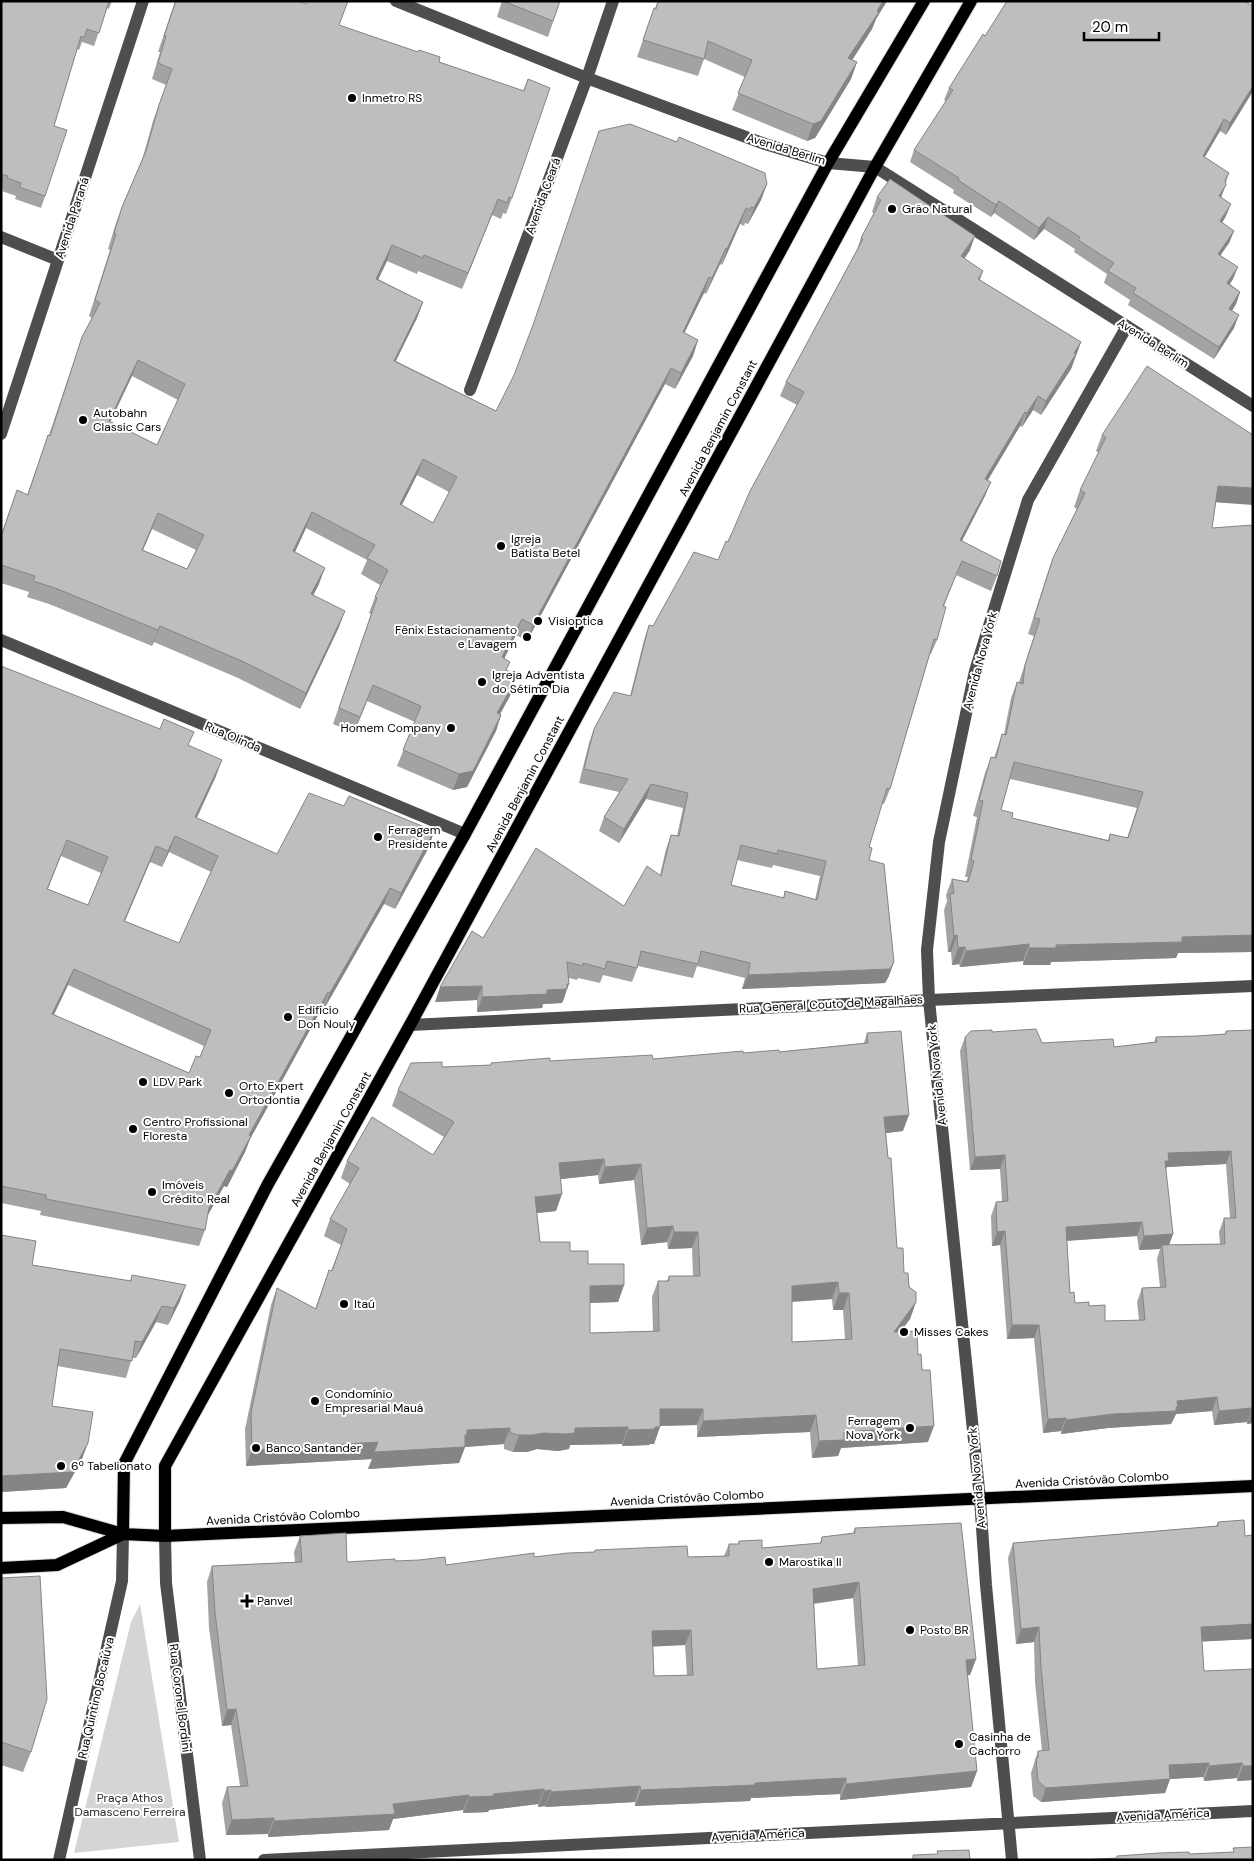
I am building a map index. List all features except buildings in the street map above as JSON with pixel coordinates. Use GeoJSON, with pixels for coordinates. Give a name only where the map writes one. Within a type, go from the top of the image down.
{"type":"FeatureCollection","features":[{"type":"Feature","properties":{"kind":"main road"},"geometry":{"type":"LineString","coordinates":[[123,1534],[124,1464],[268,1184],[465,834],[828,163],[924,1]]}},
{"type":"Feature","properties":{"kind":"main road","name":"Avenida Benjamin Constant"},"geometry":{"type":"LineString","coordinates":[[165,1536],[165,1466],[410,1025],[875,167],[972,1]]}},
{"type":"Feature","properties":{"kind":"main road","name":"Avenida Cristóvão Colombo"},"geometry":{"type":"LineString","coordinates":[[1,1518],[63,1517],[123,1534],[165,1536],[1253,1486]]}},
{"type":"Feature","properties":{"kind":"main road","name":"Avenida Cristóvão Colombo"},"geometry":{"type":"LineString","coordinates":[[1,1568],[57,1565],[123,1534]]}},
{"type":"Feature","properties":{"kind":"street","name":"Avenida Paraná"},"geometry":{"type":"LineString","coordinates":[[1,434],[143,1]]}},
{"type":"Feature","properties":{"kind":"street","name":"Avenida Berlim"},"geometry":{"type":"LineString","coordinates":[[396,1],[587,78],[765,144],[828,163],[875,167],[1253,406]]}},
{"type":"Feature","properties":{"kind":"street","name":"Avenida Ceará"},"geometry":{"type":"LineString","coordinates":[[470,390],[587,78],[613,1]]}},
{"type":"Feature","properties":{"kind":"street"},"geometry":{"type":"LineString","coordinates":[[1,237],[58,260]]}},
{"type":"Feature","properties":{"kind":"street","name":"Avenida Nova York"},"geometry":{"type":"LineString","coordinates":[[1012,1860],[986,1585],[980,1499],[929,1000],[927,950],[939,842],[975,671],[1028,500],[1126,326]]}},
{"type":"Feature","properties":{"kind":"street","name":"Rua Olinda"},"geometry":{"type":"LineString","coordinates":[[1,640],[465,834]]}},
{"type":"Feature","properties":{"kind":"street","name":"Rua General Couto de Magalhães"},"geometry":{"type":"LineString","coordinates":[[410,1025],[1253,986]]}},
{"type":"Feature","properties":{"kind":"street","name":"Rua Quintino Bocaiúva"},"geometry":{"type":"LineString","coordinates":[[59,1860],[122,1581],[123,1534]]}},
{"type":"Feature","properties":{"kind":"street","name":"Rua Coronel Bordini"},"geometry":{"type":"LineString","coordinates":[[165,1536],[166,1583],[200,1860]]}},
{"type":"Feature","properties":{"kind":"street","name":"Avenida América"},"geometry":{"type":"LineString","coordinates":[[264,1860],[1253,1811]]}},
{"type":"Feature","properties":{"kind":"green space","name":"Praça Athos Damasceno Ferreira"},"geometry":{"type":"Polygon","coordinates":[[[140,1604],[179,1842],[74,1853],[131,1622],[140,1604]]]}},
{"type":"Feature","properties":{"kind":"place","name":"Inmetro RS"},"geometry":{"type":"Point","coordinates":[352,98]}},
{"type":"Feature","properties":{"kind":"place","name":"Grão Natural"},"geometry":{"type":"Point","coordinates":[892,209]}},
{"type":"Feature","properties":{"kind":"place","name":"Autobahn Classic Cars"},"geometry":{"type":"Point","coordinates":[83,420]}},
{"type":"Feature","properties":{"kind":"place","name":"Igreja Batista Betel"},"geometry":{"type":"Point","coordinates":[501,546]}},
{"type":"Feature","properties":{"kind":"place","name":"Visioptica"},"geometry":{"type":"Point","coordinates":[538,621]}},
{"type":"Feature","properties":{"kind":"place","name":"Fênix Estacionamento e Lavagem"},"geometry":{"type":"Point","coordinates":[527,637]}},
{"type":"Feature","properties":{"kind":"place","name":"Igreja Adventista do Sétimo Dia"},"geometry":{"type":"Point","coordinates":[482,682]}},
{"type":"Feature","properties":{"kind":"place","name":"Homem Company"},"geometry":{"type":"Point","coordinates":[451,728]}},
{"type":"Feature","properties":{"kind":"place","name":"Ferragem Presidente"},"geometry":{"type":"Point","coordinates":[378,837]}},
{"type":"Feature","properties":{"kind":"place","name":"Edifício Don Nouly"},"geometry":{"type":"Point","coordinates":[288,1017]}},
{"type":"Feature","properties":{"kind":"place","name":"LDV Park"},"geometry":{"type":"Point","coordinates":[143,1082]}},
{"type":"Feature","properties":{"kind":"place","name":"Orto Expert Ortodontia"},"geometry":{"type":"Point","coordinates":[229,1093]}},
{"type":"Feature","properties":{"kind":"place","name":"Centro Profissional Floresta"},"geometry":{"type":"Point","coordinates":[133,1129]}},
{"type":"Feature","properties":{"kind":"place","name":"Imóveis Crédito Real"},"geometry":{"type":"Point","coordinates":[152,1192]}},
{"type":"Feature","properties":{"kind":"place","name":"Itaú"},"geometry":{"type":"Point","coordinates":[344,1304]}},
{"type":"Feature","properties":{"kind":"place","name":"Misses Cakes"},"geometry":{"type":"Point","coordinates":[904,1332]}},
{"type":"Feature","properties":{"kind":"place","name":"Condomínio Empresarial Mauá"},"geometry":{"type":"Point","coordinates":[315,1401]}},
{"type":"Feature","properties":{"kind":"place","name":"Ferragem Nova York"},"geometry":{"type":"Point","coordinates":[910,1428]}},
{"type":"Feature","properties":{"kind":"place","name":"Banco Santander"},"geometry":{"type":"Point","coordinates":[256,1448]}},
{"type":"Feature","properties":{"kind":"place","name":"6º Tabelionato"},"geometry":{"type":"Point","coordinates":[61,1466]}},
{"type":"Feature","properties":{"kind":"place","name":"Marostika II"},"geometry":{"type":"Point","coordinates":[769,1562]}},
{"type":"Feature","properties":{"kind":"place","name":"Panvel"},"geometry":{"type":"Point","coordinates":[247,1601]}},
{"type":"Feature","properties":{"kind":"place","name":"Posto BR"},"geometry":{"type":"Point","coordinates":[910,1630]}},
{"type":"Feature","properties":{"kind":"place","name":"Casinha de Cachorro"},"geometry":{"type":"Point","coordinates":[959,1744]}}]}
